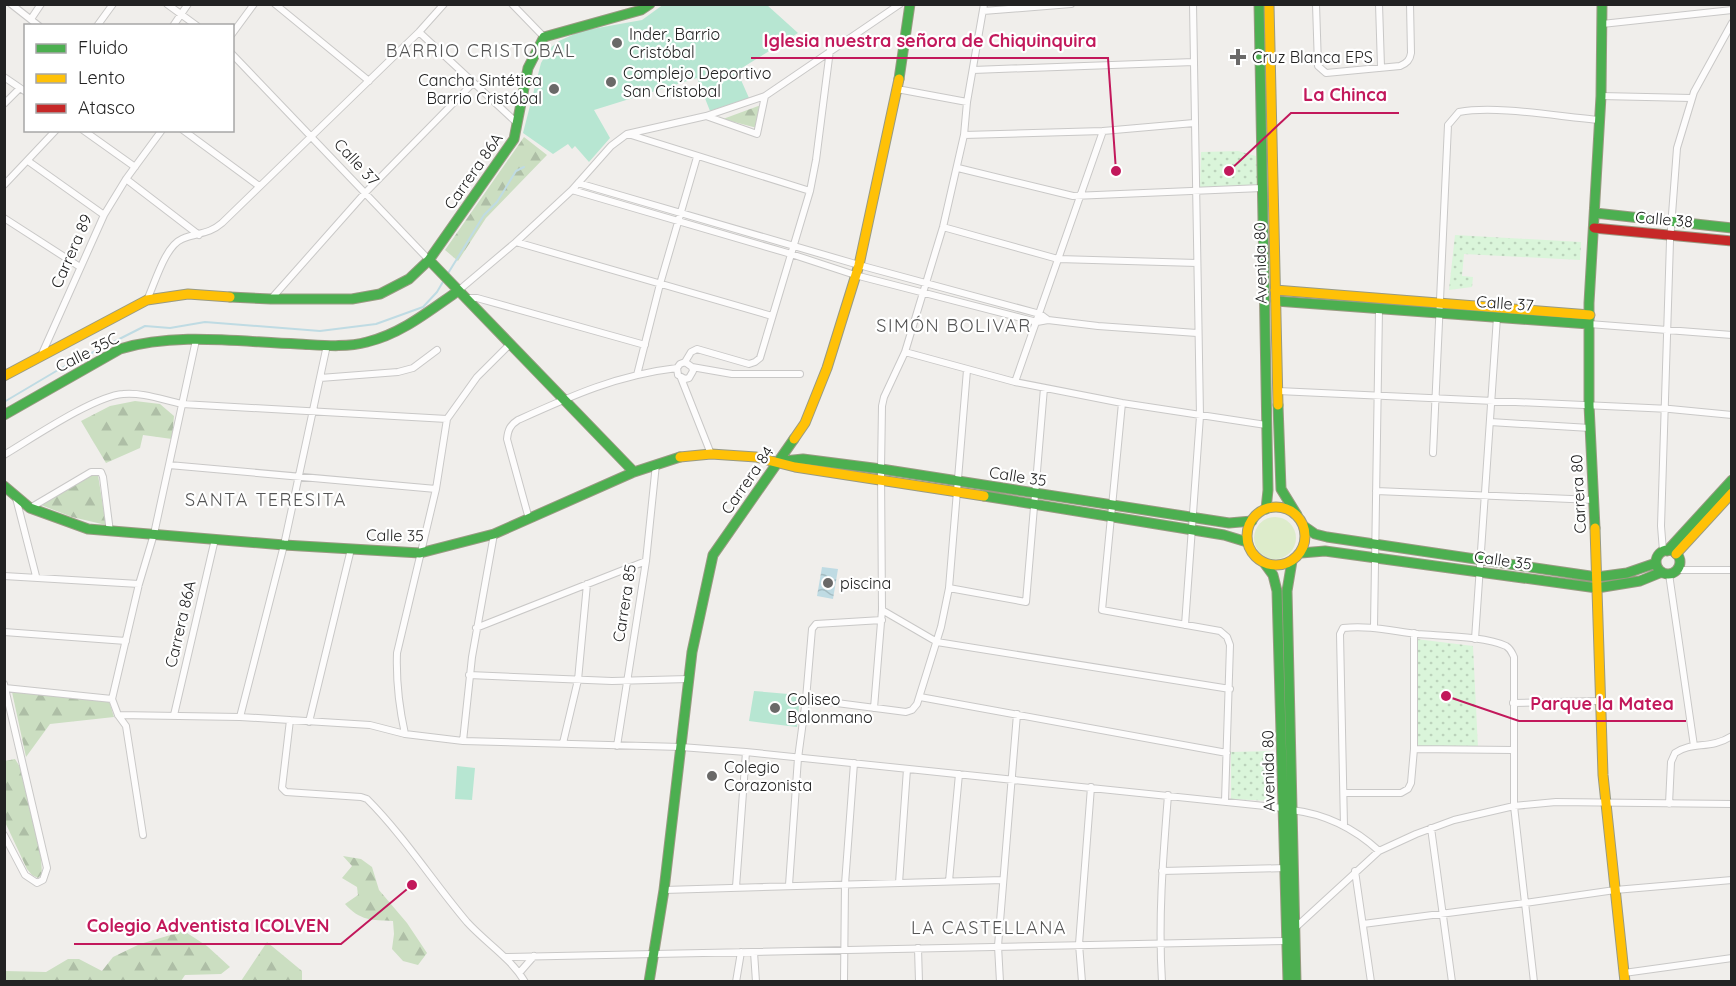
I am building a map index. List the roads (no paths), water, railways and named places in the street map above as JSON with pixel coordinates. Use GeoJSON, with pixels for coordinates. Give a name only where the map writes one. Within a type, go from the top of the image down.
{"type":"FeatureCollection","features":[{"type":"Feature","properties":{"kind":"street"},"geometry":{"type":"LineString","coordinates":[[11,4],[37,24]]}},
{"type":"Feature","properties":{"kind":"street"},"geometry":{"type":"LineString","coordinates":[[31,19],[41,4]]}},
{"type":"Feature","properties":{"kind":"street"},"geometry":{"type":"LineString","coordinates":[[98,24],[112,4]]}},
{"type":"Feature","properties":{"kind":"street"},"geometry":{"type":"LineString","coordinates":[[167,4],[194,24]]}},
{"type":"Feature","properties":{"kind":"street"},"geometry":{"type":"LineString","coordinates":[[174,24],[188,4]]}},
{"type":"Feature","properties":{"kind":"street"},"geometry":{"type":"LineString","coordinates":[[234,31],[254,4]]}},
{"type":"Feature","properties":{"kind":"street"},"geometry":{"type":"LineString","coordinates":[[275,4],[369,81]]}},
{"type":"Feature","properties":{"kind":"street"},"geometry":{"type":"LineString","coordinates":[[147,300],[175,243],[214,230],[419,32],[444,4]]}},
{"type":"Feature","properties":{"kind":"street"},"geometry":{"type":"LineString","coordinates":[[512,4],[544,38],[644,6]]}},
{"type":"Feature","properties":{"kind":"street"},"geometry":{"type":"LineString","coordinates":[[240,717],[284,545],[327,345],[365,343],[392,334],[459,292],[572,190],[611,146],[627,134],[706,116],[765,96],[900,4]]}},
{"type":"Feature","properties":{"kind":"street","name":"Carrera 84"},"geometry":{"type":"LineString","coordinates":[[649,981],[663,890],[689,679],[698,621],[713,555],[811,411],[827,368],[859,265],[897,89],[910,4]]}},
{"type":"Feature","properties":{"kind":"street"},"geometry":{"type":"LineString","coordinates":[[874,708],[882,620],[881,469],[884,397],[905,352],[943,227],[958,168],[984,8],[1071,4]]}},
{"type":"Feature","properties":{"kind":"street"},"geometry":{"type":"LineString","coordinates":[[1185,625],[1200,416],[1193,4]]}},
{"type":"Feature","properties":{"kind":"street","name":"Avenida 80"},"geometry":{"type":"LineString","coordinates":[[1258,4],[1268,490],[1266,509]]}},
{"type":"Feature","properties":{"kind":"street","name":"Avenida 80"},"geometry":{"type":"LineString","coordinates":[[1269,4],[1281,489],[1297,515]]}},
{"type":"Feature","properties":{"kind":"street"},"geometry":{"type":"LineString","coordinates":[[1316,4],[1320,69],[1326,73],[1400,66],[1410,59],[1410,4]]}},
{"type":"Feature","properties":{"kind":"street"},"geometry":{"type":"LineString","coordinates":[[1379,4],[1381,67]]}},
{"type":"Feature","properties":{"kind":"street","name":"Carrera 80"},"geometry":{"type":"LineString","coordinates":[[1602,4],[1601,96],[1589,319],[1589,405],[1605,803],[1624,977]]}},
{"type":"Feature","properties":{"kind":"street"},"geometry":{"type":"LineString","coordinates":[[1602,24],[1731,10]]}},
{"type":"Feature","properties":{"kind":"street"},"geometry":{"type":"LineString","coordinates":[[1694,746],[1670,562],[1661,526],[1670,235],[1677,148],[1691,98],[1731,23]]}},
{"type":"Feature","properties":{"kind":"street"},"geometry":{"type":"LineString","coordinates":[[419,32],[517,123]]}},
{"type":"Feature","properties":{"kind":"street","name":"Carrera 86A"},"geometry":{"type":"LineString","coordinates":[[271,299],[352,299],[380,294],[409,279],[429,260],[514,139],[528,68],[544,38]]}},
{"type":"Feature","properties":{"kind":"street"},"geometry":{"type":"LineString","coordinates":[[529,519],[507,439],[508,430],[518,420],[563,399],[611,381],[677,368],[694,350],[702,350],[749,364],[758,361],[810,191],[830,50]]}},
{"type":"Feature","properties":{"kind":"street","name":"Calle 37"},"geometry":{"type":"LineString","coordinates":[[234,56],[313,136],[459,292]]}},
{"type":"Feature","properties":{"kind":"street"},"geometry":{"type":"LineString","coordinates":[[973,70],[1194,62]]}},
{"type":"Feature","properties":{"kind":"street"},"geometry":{"type":"LineString","coordinates":[[4,77],[23,90],[4,104]]}},
{"type":"Feature","properties":{"kind":"street"},"geometry":{"type":"LineString","coordinates":[[271,299],[365,193],[472,83]]}},
{"type":"Feature","properties":{"kind":"street"},"geometry":{"type":"LineString","coordinates":[[897,89],[967,102]]}},
{"type":"Feature","properties":{"kind":"street"},"geometry":{"type":"LineString","coordinates":[[706,116],[757,134],[765,96]]}},
{"type":"Feature","properties":{"kind":"street"},"geometry":{"type":"LineString","coordinates":[[1601,96],[1691,98]]}},
{"type":"Feature","properties":{"kind":"street"},"geometry":{"type":"LineString","coordinates":[[1433,453],[1448,125],[1458,112],[1469,110],[1600,120]]}},
{"type":"Feature","properties":{"kind":"street"},"geometry":{"type":"LineString","coordinates":[[964,135],[1103,131],[1194,123]]}},
{"type":"Feature","properties":{"kind":"street"},"geometry":{"type":"LineString","coordinates":[[1015,382],[1103,131]]}},
{"type":"Feature","properties":{"kind":"street"},"geometry":{"type":"LineString","coordinates":[[4,185],[54,132]]}},
{"type":"Feature","properties":{"kind":"street"},"geometry":{"type":"LineString","coordinates":[[86,132],[135,167]]}},
{"type":"Feature","properties":{"kind":"street","name":"Carrera 89"},"geometry":{"type":"LineString","coordinates":[[41,356],[104,215],[126,179],[161,132]]}},
{"type":"Feature","properties":{"kind":"street"},"geometry":{"type":"LineString","coordinates":[[186,132],[259,186]]}},
{"type":"Feature","properties":{"kind":"street"},"geometry":{"type":"LineString","coordinates":[[627,134],[810,191]]}},
{"type":"Feature","properties":{"kind":"street"},"geometry":{"type":"LineString","coordinates":[[637,375],[660,284],[697,157]]}},
{"type":"Feature","properties":{"kind":"street"},"geometry":{"type":"LineString","coordinates":[[28,161],[104,215]]}},
{"type":"Feature","properties":{"kind":"street"},"geometry":{"type":"LineString","coordinates":[[958,168],[1073,196],[1262,188]]}},
{"type":"Feature","properties":{"kind":"street"},"geometry":{"type":"LineString","coordinates":[[126,179],[199,235]]}},
{"type":"Feature","properties":{"kind":"street"},"geometry":{"type":"LineString","coordinates":[[578,183],[859,265],[1040,314],[1048,320]]}},
{"type":"Feature","properties":{"kind":"street"},"geometry":{"type":"LineString","coordinates":[[572,190],[855,275],[1037,322],[1048,320],[1197,333]]}},
{"type":"Feature","properties":{"kind":"street","name":"Calle 38"},"geometry":{"type":"LineString","coordinates":[[1595,213],[1731,228]]}},
{"type":"Feature","properties":{"kind":"street"},"geometry":{"type":"LineString","coordinates":[[4,218],[80,267]]}},
{"type":"Feature","properties":{"kind":"street"},"geometry":{"type":"LineString","coordinates":[[943,227],[1058,259],[1197,263]]}},
{"type":"Feature","properties":{"kind":"street","name":"Calle 38"},"geometry":{"type":"LineString","coordinates":[[1594,228],[1731,242]]}},
{"type":"Feature","properties":{"kind":"street"},"geometry":{"type":"LineString","coordinates":[[516,242],[772,316]]}},
{"type":"Feature","properties":{"kind":"street","name":"Calle 37"},"geometry":{"type":"LineString","coordinates":[[1275,290],[1440,302],[1666,330],[1731,335]]}},
{"type":"Feature","properties":{"kind":"street"},"geometry":{"type":"LineString","coordinates":[[459,292],[634,472]]}},
{"type":"Feature","properties":{"kind":"street"},"geometry":{"type":"LineString","coordinates":[[459,292],[645,345]]}},
{"type":"Feature","properties":{"kind":"street","name":"Calle 35C"},"geometry":{"type":"LineString","coordinates":[[41,356],[147,300],[188,294],[271,299]]}},
{"type":"Feature","properties":{"kind":"street","name":"Calle 37"},"geometry":{"type":"LineString","coordinates":[[1276,301],[1497,317],[1589,319]]}},
{"type":"Feature","properties":{"kind":"street"},"geometry":{"type":"LineString","coordinates":[[1374,627],[1379,309]]}},
{"type":"Feature","properties":{"kind":"street"},"geometry":{"type":"LineString","coordinates":[[1475,639],[1497,317]]}},
{"type":"Feature","properties":{"kind":"street"},"geometry":{"type":"LineString","coordinates":[[142,835],[126,726],[118,715],[112,699],[139,584],[154,534],[196,340]]}},
{"type":"Feature","properties":{"kind":"street","name":"Calle 35C"},"geometry":{"type":"LineString","coordinates":[[4,415],[120,349],[149,342],[196,340],[327,345]]}},
{"type":"Feature","properties":{"kind":"street"},"geometry":{"type":"LineString","coordinates":[[405,734],[400,712],[396,652],[436,489],[447,419],[477,377],[510,344]]}},
{"type":"Feature","properties":{"kind":"street"},"geometry":{"type":"LineString","coordinates":[[320,378],[398,372],[412,368],[437,350]]}},
{"type":"Feature","properties":{"kind":"street"},"geometry":{"type":"LineString","coordinates":[[905,352],[967,370],[1044,388],[1200,416],[1266,424]]}},
{"type":"Feature","properties":{"kind":"street"},"geometry":{"type":"LineString","coordinates":[[4,376],[41,356]]}},
{"type":"Feature","properties":{"kind":"street"},"geometry":{"type":"LineString","coordinates":[[685,362],[692,367],[732,374],[800,374]]}},
{"type":"Feature","properties":{"kind":"street"},"geometry":{"type":"LineString","coordinates":[[681,378],[689,378],[693,371],[692,367]]}},
{"type":"Feature","properties":{"kind":"street"},"geometry":{"type":"LineString","coordinates":[[677,368],[711,454]]}},
{"type":"Feature","properties":{"kind":"street"},"geometry":{"type":"LineString","coordinates":[[806,699],[908,712],[915,708],[937,642],[949,588],[967,370]]}},
{"type":"Feature","properties":{"kind":"street"},"geometry":{"type":"LineString","coordinates":[[949,588],[1026,602],[1044,388]]}},
{"type":"Feature","properties":{"kind":"street"},"geometry":{"type":"LineString","coordinates":[[1278,391],[1589,405],[1731,415]]}},
{"type":"Feature","properties":{"kind":"street"},"geometry":{"type":"LineString","coordinates":[[4,455],[101,399],[122,394],[182,404],[447,419]]}},
{"type":"Feature","properties":{"kind":"street"},"geometry":{"type":"LineString","coordinates":[[1122,403],[1102,610],[1220,631],[1227,637],[1230,645],[1230,689],[1225,801]]}},
{"type":"Feature","properties":{"kind":"street"},"geometry":{"type":"LineString","coordinates":[[1490,422],[1590,428]]}},
{"type":"Feature","properties":{"kind":"street","name":"Calle 35"},"geometry":{"type":"LineString","coordinates":[[4,486],[30,508],[76,525],[110,532],[420,553],[494,534],[634,472],[685,454],[756,457],[795,467],[956,492],[1111,505],[1238,523],[1252,521]]}},
{"type":"Feature","properties":{"kind":"street","name":"Calle 35"},"geometry":{"type":"LineString","coordinates":[[778,462],[803,459],[957,481],[1111,516],[1224,535],[1248,542]]}},
{"type":"Feature","properties":{"kind":"street","name":"Carrera 85"},"geometry":{"type":"LineString","coordinates":[[617,746],[646,561],[656,464]]}},
{"type":"Feature","properties":{"kind":"street"},"geometry":{"type":"LineString","coordinates":[[170,465],[436,489]]}},
{"type":"Feature","properties":{"kind":"street"},"geometry":{"type":"LineString","coordinates":[[30,508],[94,470],[101,472],[110,532]]}},
{"type":"Feature","properties":{"kind":"street"},"geometry":{"type":"LineString","coordinates":[[1670,562],[1731,480]]}},
{"type":"Feature","properties":{"kind":"street"},"geometry":{"type":"LineString","coordinates":[[1376,491],[1594,500]]}},
{"type":"Feature","properties":{"kind":"street"},"geometry":{"type":"LineString","coordinates":[[1670,562],[1731,493]]}},
{"type":"Feature","properties":{"kind":"street"},"geometry":{"type":"LineString","coordinates":[[16,497],[36,576]]}},
{"type":"Feature","properties":{"kind":"street"},"geometry":{"type":"LineString","coordinates":[[1285,508],[1297,515],[1305,527],[1306,536],[1301,553],[1284,565],[1265,564],[1257,559],[1248,542],[1247,532],[1252,521],[1266,509],[1285,508]]}},
{"type":"Feature","properties":{"kind":"street","name":"Calle 35"},"geometry":{"type":"LineString","coordinates":[[1305,527],[1321,535],[1597,577],[1629,574],[1642,570],[1656,563],[1658,556],[1692,570],[1731,570]]}},
{"type":"Feature","properties":{"kind":"street"},"geometry":{"type":"LineString","coordinates":[[463,741],[476,628],[494,534]]}},
{"type":"Feature","properties":{"kind":"street","name":"Carrera 86A"},"geometry":{"type":"LineString","coordinates":[[174,715],[215,539]]}},
{"type":"Feature","properties":{"kind":"street"},"geometry":{"type":"LineString","coordinates":[[309,722],[351,549]]}},
{"type":"Feature","properties":{"kind":"street","name":"Calle 35"},"geometry":{"type":"LineString","coordinates":[[1301,553],[1325,551],[1376,557],[1597,588],[1640,581],[1670,562]]}},
{"type":"Feature","properties":{"kind":"street"},"geometry":{"type":"LineString","coordinates":[[476,628],[646,561]]}},
{"type":"Feature","properties":{"kind":"street","name":"Avenida 80"},"geometry":{"type":"LineString","coordinates":[[1288,981],[1287,591],[1292,561]]}},
{"type":"Feature","properties":{"kind":"street","name":"Avenida 80"},"geometry":{"type":"LineString","coordinates":[[1265,564],[1274,575],[1277,591],[1296,981]]}},
{"type":"Feature","properties":{"kind":"street"},"geometry":{"type":"LineString","coordinates":[[4,576],[36,576],[139,584]]}},
{"type":"Feature","properties":{"kind":"street"},"geometry":{"type":"LineString","coordinates":[[563,743],[578,680],[587,584]]}},
{"type":"Feature","properties":{"kind":"street"},"geometry":{"type":"LineString","coordinates":[[882,610],[937,642],[1230,689]]}},
{"type":"Feature","properties":{"kind":"street"},"geometry":{"type":"LineString","coordinates":[[789,885],[798,758],[812,629],[816,624],[825,622],[882,620]]}},
{"type":"Feature","properties":{"kind":"street"},"geometry":{"type":"LineString","coordinates":[[1344,826],[1340,634],[1344,628],[1374,627],[1475,639],[1504,645],[1514,657],[1512,750],[1514,806],[1534,981]]}},
{"type":"Feature","properties":{"kind":"street"},"geometry":{"type":"LineString","coordinates":[[4,632],[126,640]]}},
{"type":"Feature","properties":{"kind":"street"},"geometry":{"type":"LineString","coordinates":[[1344,793],[1401,793],[1408,789],[1411,783],[1414,749],[1414,633]]}},
{"type":"Feature","properties":{"kind":"street"},"geometry":{"type":"LineString","coordinates":[[469,675],[626,681],[689,679]]}},
{"type":"Feature","properties":{"kind":"street"},"geometry":{"type":"LineString","coordinates":[[4,835],[25,875],[37,882],[45,878],[47,868],[5,686],[112,699]]}},
{"type":"Feature","properties":{"kind":"street"},"geometry":{"type":"LineString","coordinates":[[920,697],[1227,753]]}},
{"type":"Feature","properties":{"kind":"street"},"geometry":{"type":"LineString","coordinates":[[1513,703],[1601,701]]}},
{"type":"Feature","properties":{"kind":"street"},"geometry":{"type":"LineString","coordinates":[[1000,981],[998,946],[1017,714]]}},
{"type":"Feature","properties":{"kind":"street"},"geometry":{"type":"LineString","coordinates":[[118,715],[240,717],[370,725],[405,734],[463,741],[681,747],[746,752],[1225,801],[1315,814],[1344,826],[1379,851]]}},
{"type":"Feature","properties":{"kind":"street"},"geometry":{"type":"LineString","coordinates":[[290,720],[282,788],[286,792],[367,799],[415,855],[468,923],[506,957],[525,981]]}},
{"type":"Feature","properties":{"kind":"street"},"geometry":{"type":"LineString","coordinates":[[1669,804],[1673,756],[1679,750],[1715,744],[1731,736]]}},
{"type":"Feature","properties":{"kind":"street"},"geometry":{"type":"LineString","coordinates":[[1414,749],[1512,750]]}},
{"type":"Feature","properties":{"kind":"street"},"geometry":{"type":"LineString","coordinates":[[736,887],[746,752]]}},
{"type":"Feature","properties":{"kind":"street"},"geometry":{"type":"LineString","coordinates":[[844,981],[845,884],[854,763]]}},
{"type":"Feature","properties":{"kind":"street"},"geometry":{"type":"LineString","coordinates":[[899,883],[907,769]]}},
{"type":"Feature","properties":{"kind":"street"},"geometry":{"type":"LineString","coordinates":[[949,881],[959,774]]}},
{"type":"Feature","properties":{"kind":"street"},"geometry":{"type":"LineString","coordinates":[[1082,981],[1079,945],[1091,787]]}},
{"type":"Feature","properties":{"kind":"street"},"geometry":{"type":"LineString","coordinates":[[1162,981],[1160,942],[1162,871],[1168,795]]}},
{"type":"Feature","properties":{"kind":"street"},"geometry":{"type":"LineString","coordinates":[[1295,928],[1379,851],[1431,828],[1474,815],[1514,806],[1556,802],[1731,804]]}},
{"type":"Feature","properties":{"kind":"street"},"geometry":{"type":"LineString","coordinates":[[1431,828],[1452,981]]}},
{"type":"Feature","properties":{"kind":"street"},"geometry":{"type":"LineString","coordinates":[[1162,871],[1286,868]]}},
{"type":"Feature","properties":{"kind":"street"},"geometry":{"type":"LineString","coordinates":[[1356,871],[1371,981]]}},
{"type":"Feature","properties":{"kind":"street"},"geometry":{"type":"LineString","coordinates":[[663,890],[1003,880]]}},
{"type":"Feature","properties":{"kind":"street"},"geometry":{"type":"LineString","coordinates":[[1363,924],[1615,890],[1731,880]]}},
{"type":"Feature","properties":{"kind":"street"},"geometry":{"type":"LineString","coordinates":[[506,957],[1287,941]]}},
{"type":"Feature","properties":{"kind":"street"},"geometry":{"type":"LineString","coordinates":[[918,948],[919,981]]}},
{"type":"Feature","properties":{"kind":"street"},"geometry":{"type":"LineString","coordinates":[[736,981],[741,952]]}},
{"type":"Feature","properties":{"kind":"street"},"geometry":{"type":"LineString","coordinates":[[754,952],[756,981]]}},
{"type":"Feature","properties":{"kind":"street"},"geometry":{"type":"LineString","coordinates":[[520,972],[534,956]]}},
{"type":"Feature","properties":{"kind":"street"},"geometry":{"type":"LineString","coordinates":[[1624,977],[1731,958]]}},
{"type":"Feature","properties":{"kind":"water","name":"piscina"},"geometry":{"type":"Polygon","coordinates":[[[822,567],[838,569],[833,599],[817,596],[822,567]]]}},
{"type":"Feature","properties":{"kind":"waterway"},"geometry":{"type":"LineString","coordinates":[[447,275],[484,215],[497,202],[516,171],[524,167]]}},
{"type":"Feature","properties":{"kind":"waterway"},"geometry":{"type":"LineString","coordinates":[[4,402],[58,370],[145,326],[170,328],[205,322],[320,331],[376,324],[423,307],[437,292],[444,280]]}},
{"type":"Feature","properties":{"kind":"place","name":"Inder, Barrio Cristóbal"},"geometry":{"type":"Point","coordinates":[617,43]}},
{"type":"Feature","properties":{"kind":"place","name":"Cruz Blanca EPS"},"geometry":{"type":"Point","coordinates":[1238,57]}},
{"type":"Feature","properties":{"kind":"place","name":"Complejo Deportivo San Cristobal"},"geometry":{"type":"Point","coordinates":[611,82]}},
{"type":"Feature","properties":{"kind":"place","name":"Cancha Sintética Barrio Cristóbal"},"geometry":{"type":"Point","coordinates":[554,89]}},
{"type":"Feature","properties":{"kind":"place","name":"Iglesia nuestra señora de Chiquinquira"},"geometry":{"type":"Point","coordinates":[1116,171]}},
{"type":"Feature","properties":{"kind":"place","name":"La Chinca"},"geometry":{"type":"Point","coordinates":[1229,171]}},
{"type":"Feature","properties":{"kind":"place","name":"piscina"},"geometry":{"type":"Point","coordinates":[828,583]}},
{"type":"Feature","properties":{"kind":"place","name":"Parque la Matea"},"geometry":{"type":"Point","coordinates":[1446,696]}},
{"type":"Feature","properties":{"kind":"place","name":"Coliseo Balonmano"},"geometry":{"type":"Point","coordinates":[775,708]}},
{"type":"Feature","properties":{"kind":"place","name":"Colegio Corazonista"},"geometry":{"type":"Point","coordinates":[712,776]}},
{"type":"Feature","properties":{"kind":"place","name":"Colegio Adventista ICOLVEN"},"geometry":{"type":"Point","coordinates":[412,885]}},
{"type":"Feature","properties":{"kind":"district","name":"BARRIO CRISTOBAL"},"geometry":{"type":"Point","coordinates":[481,50]}},
{"type":"Feature","properties":{"kind":"district","name":"SIMÓN BOLIVAR"},"geometry":{"type":"Point","coordinates":[954,325]}},
{"type":"Feature","properties":{"kind":"district","name":"SANTA TERESITA"},"geometry":{"type":"Point","coordinates":[266,499]}},
{"type":"Feature","properties":{"kind":"district","name":"LA CASTELLANA"},"geometry":{"type":"Point","coordinates":[989,927]}}]}
